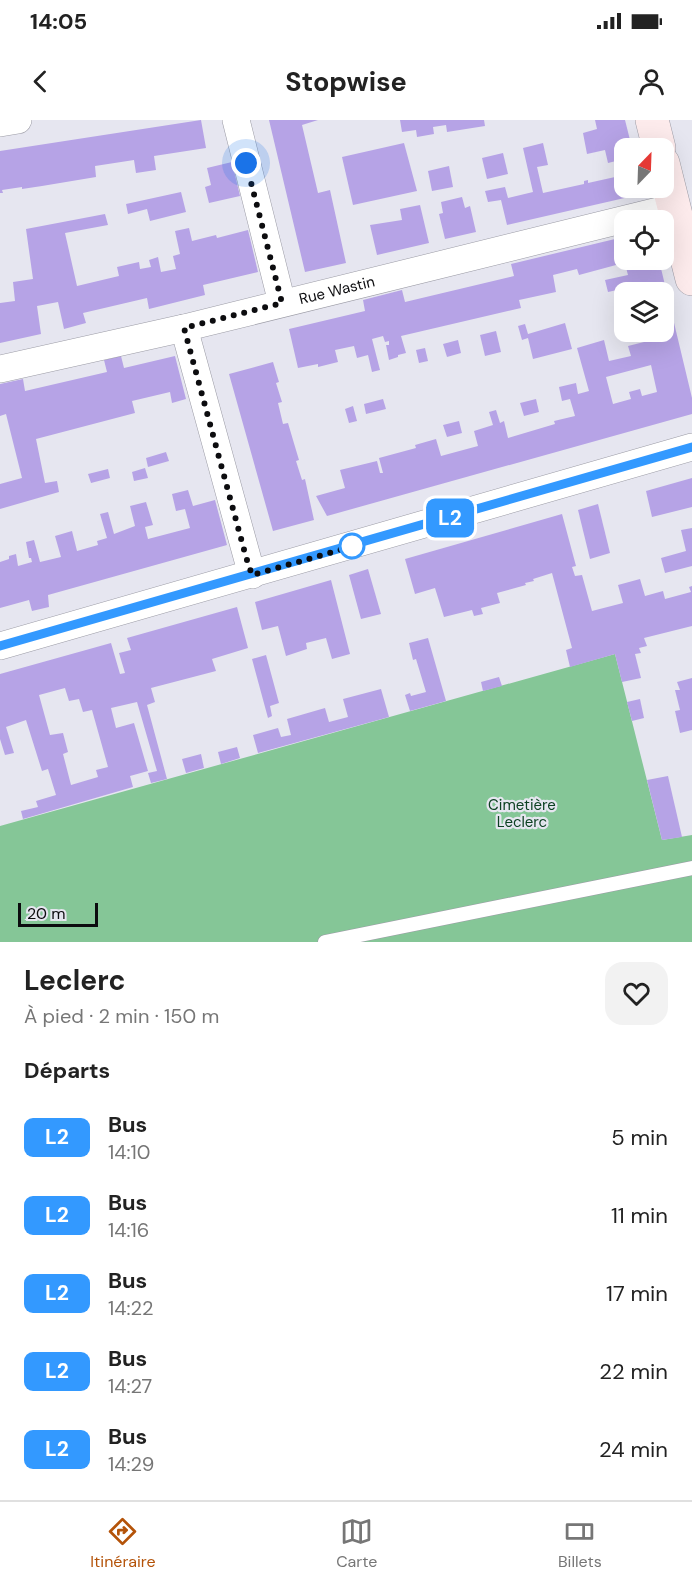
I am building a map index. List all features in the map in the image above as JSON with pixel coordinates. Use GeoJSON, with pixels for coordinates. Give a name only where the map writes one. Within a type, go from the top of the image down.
{"type":"FeatureCollection","features":[{"type":"Feature","properties":{"kind":"street"},"geometry":{"type":"LineString","coordinates":[[0,123],[18,120]]}},
{"type":"Feature","properties":{"kind":"street"},"geometry":{"type":"LineString","coordinates":[[236,120],[282,303]]}},
{"type":"Feature","properties":{"kind":"street"},"geometry":{"type":"LineString","coordinates":[[652,120],[656,138]]}},
{"type":"Feature","properties":{"kind":"street"},"geometry":{"type":"LineString","coordinates":[[672,198],[692,279]]}},
{"type":"Feature","properties":{"kind":"street","name":"Rue Wastin"},"geometry":{"type":"LineString","coordinates":[[0,369],[184,328],[674,207]]}},
{"type":"Feature","properties":{"kind":"street"},"geometry":{"type":"LineString","coordinates":[[184,328],[252,575]]}},
{"type":"Feature","properties":{"kind":"street"},"geometry":{"type":"LineString","coordinates":[[0,646],[692,447]]}},
{"type":"Feature","properties":{"kind":"lane"},"geometry":{"type":"LineString","coordinates":[[325,942],[692,868]]}},
{"type":"Feature","properties":{"kind":"green space","name":"Cimetière Leclerc"},"geometry":{"type":"Polygon","coordinates":[[[615,654],[662,840],[692,835],[692,942],[0,942],[0,826],[615,654]]]}},
{"type":"Feature","properties":{"kind":"building"},"geometry":{"type":"Polygon","coordinates":[[[201,120],[206,148],[154,156],[156,170],[136,173],[134,160],[95,166],[96,177],[2,190],[3,193],[0,193],[0,151],[201,120]]]}},
{"type":"Feature","properties":{"kind":"building"},"geometry":{"type":"Polygon","coordinates":[[[269,120],[318,120],[302,125],[318,193],[330,190],[346,263],[305,272],[269,120]]]}},
{"type":"Feature","properties":{"kind":"building"},"geometry":{"type":"Polygon","coordinates":[[[400,120],[484,120],[485,126],[447,132],[446,125],[433,127],[434,134],[417,137],[416,130],[402,132],[400,120]]]}},
{"type":"Feature","properties":{"kind":"building"},"geometry":{"type":"Polygon","coordinates":[[[595,120],[625,120],[630,138],[614,138],[614,162],[608,163],[605,150],[587,154],[583,133],[597,129],[595,120]]]}},
{"type":"Feature","properties":{"kind":"building"},"geometry":{"type":"Polygon","coordinates":[[[404,143],[417,191],[353,205],[342,157],[404,143]]]}},
{"type":"Feature","properties":{"kind":"building"},"geometry":{"type":"Polygon","coordinates":[[[543,143],[548,165],[537,167],[543,193],[584,184],[584,181],[588,180],[588,183],[614,177],[614,198],[625,198],[507,225],[501,200],[488,202],[485,191],[505,187],[508,198],[533,192],[523,148],[543,143]]]}},
{"type":"Feature","properties":{"kind":"building"},"geometry":{"type":"Polygon","coordinates":[[[503,153],[508,174],[487,179],[482,158],[503,153]]]}},
{"type":"Feature","properties":{"kind":"building"},"geometry":{"type":"Polygon","coordinates":[[[232,162],[240,196],[209,203],[205,187],[211,185],[207,168],[232,162]]]}},
{"type":"Feature","properties":{"kind":"building"},"geometry":{"type":"Polygon","coordinates":[[[449,166],[453,187],[432,191],[428,171],[449,166]]]}},
{"type":"Feature","properties":{"kind":"building"},"geometry":{"type":"Polygon","coordinates":[[[181,192],[186,212],[150,221],[147,209],[128,214],[126,204],[181,192]]]}},
{"type":"Feature","properties":{"kind":"building"},"geometry":{"type":"Polygon","coordinates":[[[462,197],[465,208],[470,206],[476,232],[445,239],[439,214],[443,213],[441,202],[462,197]]]}},
{"type":"Feature","properties":{"kind":"building"},"geometry":{"type":"Polygon","coordinates":[[[420,205],[429,243],[377,255],[370,225],[402,220],[400,209],[420,205]]]}},
{"type":"Feature","properties":{"kind":"building"},"geometry":{"type":"Polygon","coordinates":[[[105,214],[108,225],[65,233],[77,286],[119,276],[117,267],[139,262],[140,269],[151,267],[149,260],[158,257],[161,272],[176,269],[173,256],[180,254],[175,231],[189,228],[192,241],[216,235],[217,238],[248,230],[258,272],[203,285],[205,295],[149,309],[147,298],[83,313],[86,323],[64,329],[58,302],[37,306],[41,334],[0,343],[0,303],[15,301],[13,282],[33,279],[26,229],[105,214]]]}},
{"type":"Feature","properties":{"kind":"building"},"geometry":{"type":"Polygon","coordinates":[[[614,239],[614,266],[579,275],[577,269],[553,275],[556,292],[519,300],[521,308],[401,336],[406,353],[389,360],[386,345],[389,345],[389,341],[385,342],[383,336],[372,339],[380,370],[372,372],[368,355],[357,358],[354,346],[335,350],[338,362],[318,367],[318,364],[298,368],[289,329],[365,311],[363,300],[402,290],[405,302],[514,276],[511,264],[614,239]]]}},
{"type":"Feature","properties":{"kind":"building"},"geometry":{"type":"Polygon","coordinates":[[[627,270],[661,270],[664,282],[614,282],[614,291],[608,292],[605,280],[628,275],[627,270]]]}},
{"type":"Feature","properties":{"kind":"building"},"geometry":{"type":"Polygon","coordinates":[[[565,323],[572,349],[533,359],[528,338],[522,340],[518,326],[525,324],[528,334],[565,323]]]}},
{"type":"Feature","properties":{"kind":"building"},"geometry":{"type":"Polygon","coordinates":[[[674,323],[692,398],[692,414],[327,516],[316,496],[345,488],[340,470],[377,461],[380,473],[383,473],[379,458],[416,448],[415,445],[436,439],[441,456],[478,446],[474,431],[493,425],[489,412],[496,410],[500,423],[504,421],[508,438],[555,424],[554,421],[575,416],[570,399],[562,401],[559,387],[576,383],[578,394],[589,391],[577,348],[604,340],[609,361],[631,356],[628,346],[644,342],[674,342],[674,323]],[[651,365],[606,377],[613,404],[631,399],[629,392],[640,389],[642,396],[657,392],[651,365]]]}},
{"type":"Feature","properties":{"kind":"building"},"geometry":{"type":"Polygon","coordinates":[[[496,331],[501,352],[485,356],[480,335],[496,331]]]}},
{"type":"Feature","properties":{"kind":"building"},"geometry":{"type":"Polygon","coordinates":[[[458,340],[461,353],[447,357],[443,344],[458,340]]]}},
{"type":"Feature","properties":{"kind":"building"},"geometry":{"type":"Polygon","coordinates":[[[425,348],[428,361],[419,363],[416,350],[425,348]]]}},
{"type":"Feature","properties":{"kind":"building"},"geometry":{"type":"Polygon","coordinates":[[[121,356],[124,368],[175,356],[186,399],[172,403],[170,392],[132,401],[135,413],[36,439],[45,483],[57,481],[59,492],[0,509],[0,484],[22,478],[6,414],[0,416],[0,384],[23,379],[25,391],[107,372],[104,360],[121,356]]]}},
{"type":"Feature","properties":{"kind":"building"},"geometry":{"type":"Polygon","coordinates":[[[273,362],[279,382],[276,383],[282,402],[278,403],[283,424],[288,423],[299,460],[296,461],[302,480],[305,479],[314,520],[273,531],[229,374],[273,362]]]}},
{"type":"Feature","properties":{"kind":"building"},"geometry":{"type":"Polygon","coordinates":[[[383,399],[386,409],[366,414],[364,404],[383,399]]]}},
{"type":"Feature","properties":{"kind":"building"},"geometry":{"type":"Polygon","coordinates":[[[536,399],[539,412],[524,416],[520,403],[536,399]]]}},
{"type":"Feature","properties":{"kind":"building"},"geometry":{"type":"Polygon","coordinates":[[[353,406],[357,421],[349,423],[345,409],[353,406]]]}},
{"type":"Feature","properties":{"kind":"building"},"geometry":{"type":"Polygon","coordinates":[[[459,421],[462,433],[447,437],[443,425],[459,421]]]}},
{"type":"Feature","properties":{"kind":"building"},"geometry":{"type":"Polygon","coordinates":[[[166,452],[169,461],[148,467],[146,458],[166,452]]]}},
{"type":"Feature","properties":{"kind":"building"},"geometry":{"type":"Polygon","coordinates":[[[145,468],[148,478],[134,481],[132,472],[145,468]]]}},
{"type":"Feature","properties":{"kind":"building"},"geometry":{"type":"Polygon","coordinates":[[[108,469],[110,478],[91,483],[88,474],[108,469]]]}},
{"type":"Feature","properties":{"kind":"building"},"geometry":{"type":"Polygon","coordinates":[[[692,478],[692,507],[652,517],[646,491],[692,478]]]}},
{"type":"Feature","properties":{"kind":"building"},"geometry":{"type":"Polygon","coordinates":[[[188,490],[193,506],[215,500],[227,545],[48,595],[49,607],[32,611],[29,600],[0,608],[0,562],[16,554],[18,566],[32,562],[26,542],[34,540],[40,562],[61,557],[55,536],[72,531],[77,551],[98,545],[97,541],[107,538],[100,514],[108,512],[114,534],[135,526],[130,506],[146,502],[153,525],[145,527],[148,539],[190,528],[185,509],[176,511],[172,494],[188,490]]]}},
{"type":"Feature","properties":{"kind":"building"},"geometry":{"type":"Polygon","coordinates":[[[598,504],[610,553],[590,559],[578,510],[598,504]]]}},
{"type":"Feature","properties":{"kind":"building"},"geometry":{"type":"Polygon","coordinates":[[[562,514],[576,566],[572,567],[575,576],[582,575],[592,611],[623,603],[618,585],[640,579],[645,596],[663,591],[665,599],[691,592],[689,587],[692,586],[692,626],[644,638],[647,646],[639,648],[641,653],[635,654],[641,678],[622,682],[615,654],[570,667],[566,650],[572,648],[552,573],[533,579],[534,581],[525,583],[526,585],[497,593],[500,603],[481,608],[483,614],[474,616],[472,610],[444,617],[435,588],[415,594],[405,559],[562,514]]]}},
{"type":"Feature","properties":{"kind":"building"},"geometry":{"type":"Polygon","coordinates":[[[692,528],[692,566],[665,573],[661,558],[686,551],[681,530],[692,528]]]}},
{"type":"Feature","properties":{"kind":"building"},"geometry":{"type":"Polygon","coordinates":[[[368,569],[381,614],[361,619],[349,575],[368,569]]]}},
{"type":"Feature","properties":{"kind":"building"},"geometry":{"type":"Polygon","coordinates":[[[331,580],[350,654],[332,659],[326,638],[306,643],[307,649],[286,656],[278,626],[262,630],[255,602],[331,580]]]}},
{"type":"Feature","properties":{"kind":"building"},"geometry":{"type":"Polygon","coordinates":[[[237,607],[248,648],[212,659],[216,671],[151,688],[155,702],[147,705],[167,779],[151,783],[148,773],[157,771],[137,702],[111,708],[116,728],[134,723],[148,771],[130,776],[133,787],[23,819],[21,811],[38,807],[36,801],[56,795],[48,769],[42,771],[26,720],[6,727],[14,753],[5,755],[0,739],[0,674],[111,643],[120,674],[125,673],[119,653],[131,650],[127,638],[237,607]],[[65,688],[39,695],[50,735],[63,733],[68,752],[63,754],[71,785],[98,777],[96,770],[108,767],[92,710],[83,712],[79,699],[69,701],[65,688]]]}},
{"type":"Feature","properties":{"kind":"building"},"geometry":{"type":"Polygon","coordinates":[[[428,638],[446,701],[410,711],[405,695],[410,693],[411,696],[426,692],[409,643],[428,638]]]}},
{"type":"Feature","properties":{"kind":"building"},"geometry":{"type":"Polygon","coordinates":[[[266,655],[279,703],[270,706],[272,716],[268,718],[252,659],[266,655]]]}},
{"type":"Feature","properties":{"kind":"building"},"geometry":{"type":"Polygon","coordinates":[[[499,677],[502,686],[483,691],[481,682],[499,677]]]}},
{"type":"Feature","properties":{"kind":"building"},"geometry":{"type":"Polygon","coordinates":[[[692,678],[692,730],[680,733],[675,711],[680,710],[675,690],[680,690],[677,682],[692,678]]]}},
{"type":"Feature","properties":{"kind":"building"},"geometry":{"type":"Polygon","coordinates":[[[381,689],[389,717],[258,753],[253,735],[278,728],[281,737],[291,735],[287,719],[325,708],[329,722],[348,717],[343,699],[381,689]]]}},
{"type":"Feature","properties":{"kind":"building"},"geometry":{"type":"Polygon","coordinates":[[[640,699],[644,718],[632,721],[627,702],[640,699]]]}},
{"type":"Feature","properties":{"kind":"building"},"geometry":{"type":"Polygon","coordinates":[[[237,747],[240,758],[221,764],[218,752],[237,747]]]}},
{"type":"Feature","properties":{"kind":"building"},"geometry":{"type":"Polygon","coordinates":[[[201,754],[204,768],[186,773],[182,759],[201,754]]]}},
{"type":"Feature","properties":{"kind":"building"},"geometry":{"type":"Polygon","coordinates":[[[668,776],[682,837],[662,840],[647,780],[668,776]]]}},
{"type":"Feature","properties":{"kind":"bus line","name":"L2"},"geometry":{"type":"LineString","coordinates":[[0,646],[285,566],[692,447]]}},
{"type":"Feature","properties":{"kind":"route"},"geometry":{"type":"LineString","coordinates":[[246,163],[282,303],[184,328],[246,557],[252,575],[354,546],[352,546]]}}]}
